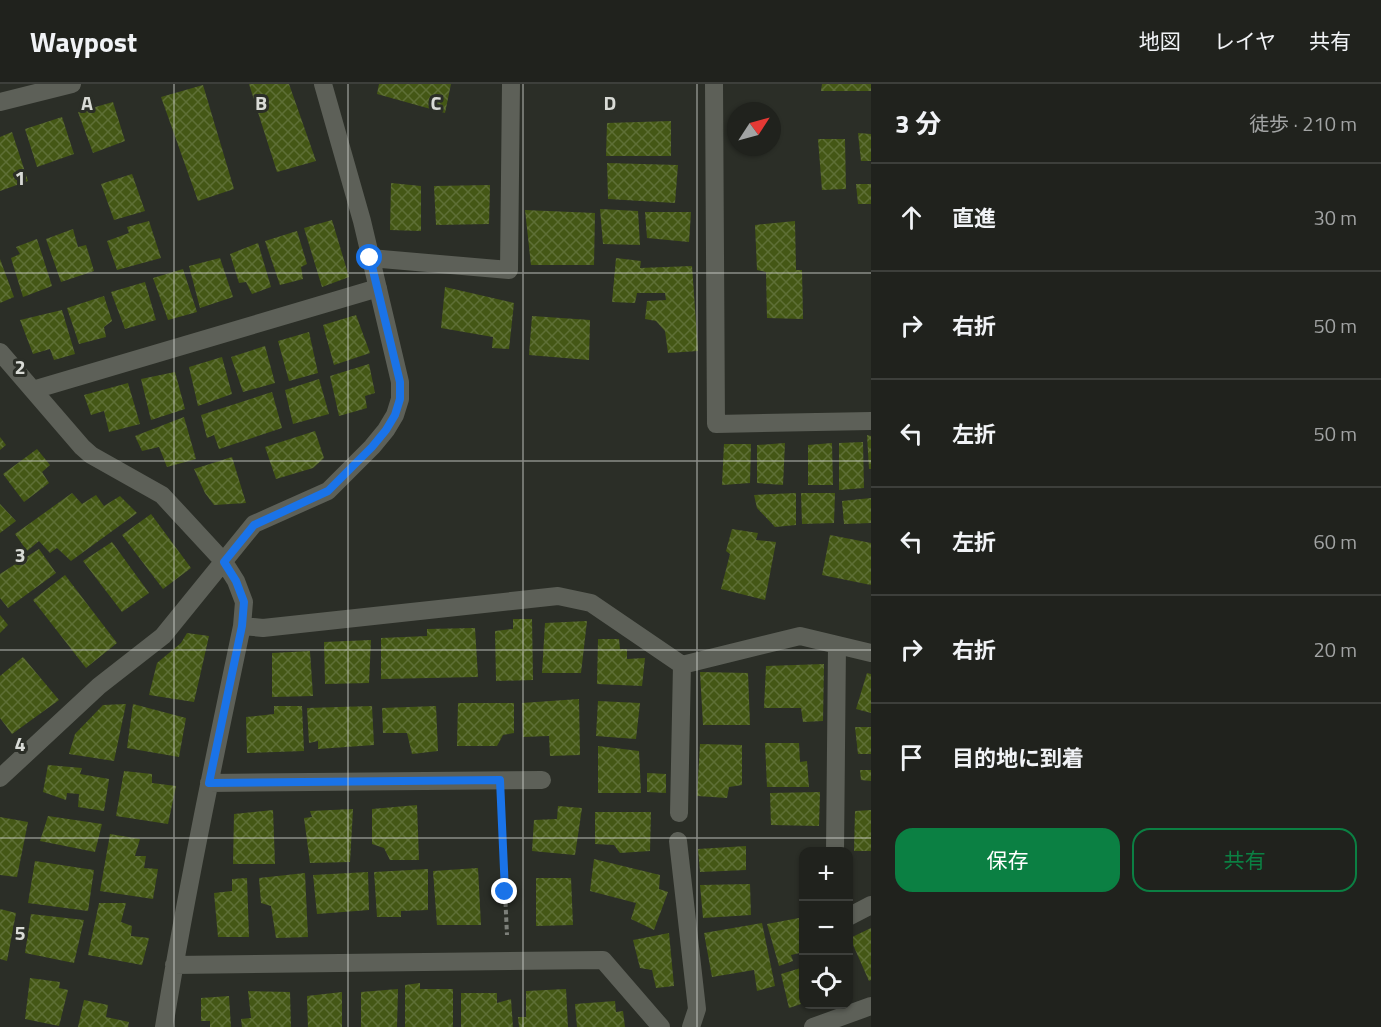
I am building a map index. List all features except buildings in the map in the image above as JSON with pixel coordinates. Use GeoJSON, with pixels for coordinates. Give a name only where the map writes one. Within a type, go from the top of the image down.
{"type":"FeatureCollection","features":[{"type":"Feature","properties":{"kind":"street"},"geometry":{"type":"LineString","coordinates":[[0,102],[72,84]]}},
{"type":"Feature","properties":{"kind":"street"},"geometry":{"type":"LineString","coordinates":[[0,778],[99,686],[163,636],[254,525],[328,491],[372,447],[395,415],[400,399],[400,382],[359,210],[323,84]]}},
{"type":"Feature","properties":{"kind":"street"},"geometry":{"type":"LineString","coordinates":[[370,258],[509,270],[511,84]]}},
{"type":"Feature","properties":{"kind":"street"},"geometry":{"type":"LineString","coordinates":[[714,84],[716,424],[871,421]]}},
{"type":"Feature","properties":{"kind":"street"},"geometry":{"type":"LineString","coordinates":[[33,390],[378,288]]}},
{"type":"Feature","properties":{"kind":"street"},"geometry":{"type":"LineString","coordinates":[[0,352],[91,455],[162,495],[224,562],[236,581],[244,602],[242,626],[209,783],[164,1027]]}},
{"type":"Feature","properties":{"kind":"street"},"geometry":{"type":"LineString","coordinates":[[242,626],[263,628],[558,596],[591,603],[682,665],[800,636],[871,652]]}},
{"type":"Feature","properties":{"kind":"street"},"geometry":{"type":"LineString","coordinates":[[835,847],[837,645]]}},
{"type":"Feature","properties":{"kind":"street"},"geometry":{"type":"LineString","coordinates":[[679,813],[682,665]]}},
{"type":"Feature","properties":{"kind":"street"},"geometry":{"type":"LineString","coordinates":[[209,783],[542,780]]}},
{"type":"Feature","properties":{"kind":"street"},"geometry":{"type":"LineString","coordinates":[[678,841],[697,1009],[692,1027]]}},
{"type":"Feature","properties":{"kind":"street"},"geometry":{"type":"LineString","coordinates":[[853,915],[871,904]]}},
{"type":"Feature","properties":{"kind":"street"},"geometry":{"type":"LineString","coordinates":[[174,965],[603,960],[661,1027]]}},
{"type":"Feature","properties":{"kind":"street"},"geometry":{"type":"LineString","coordinates":[[813,1027],[871,1005]]}},
{"type":"Feature","properties":{"kind":"path"},"geometry":{"type":"LineString","coordinates":[[500,780],[508,961]]}},
{"type":"Feature","properties":{"kind":"route"},"geometry":{"type":"LineString","coordinates":[[370,258],[400,382],[400,399],[395,415],[386,430],[328,491],[254,525],[224,562],[236,581],[244,602],[242,626],[209,783],[500,780],[505,892]]}}]}
